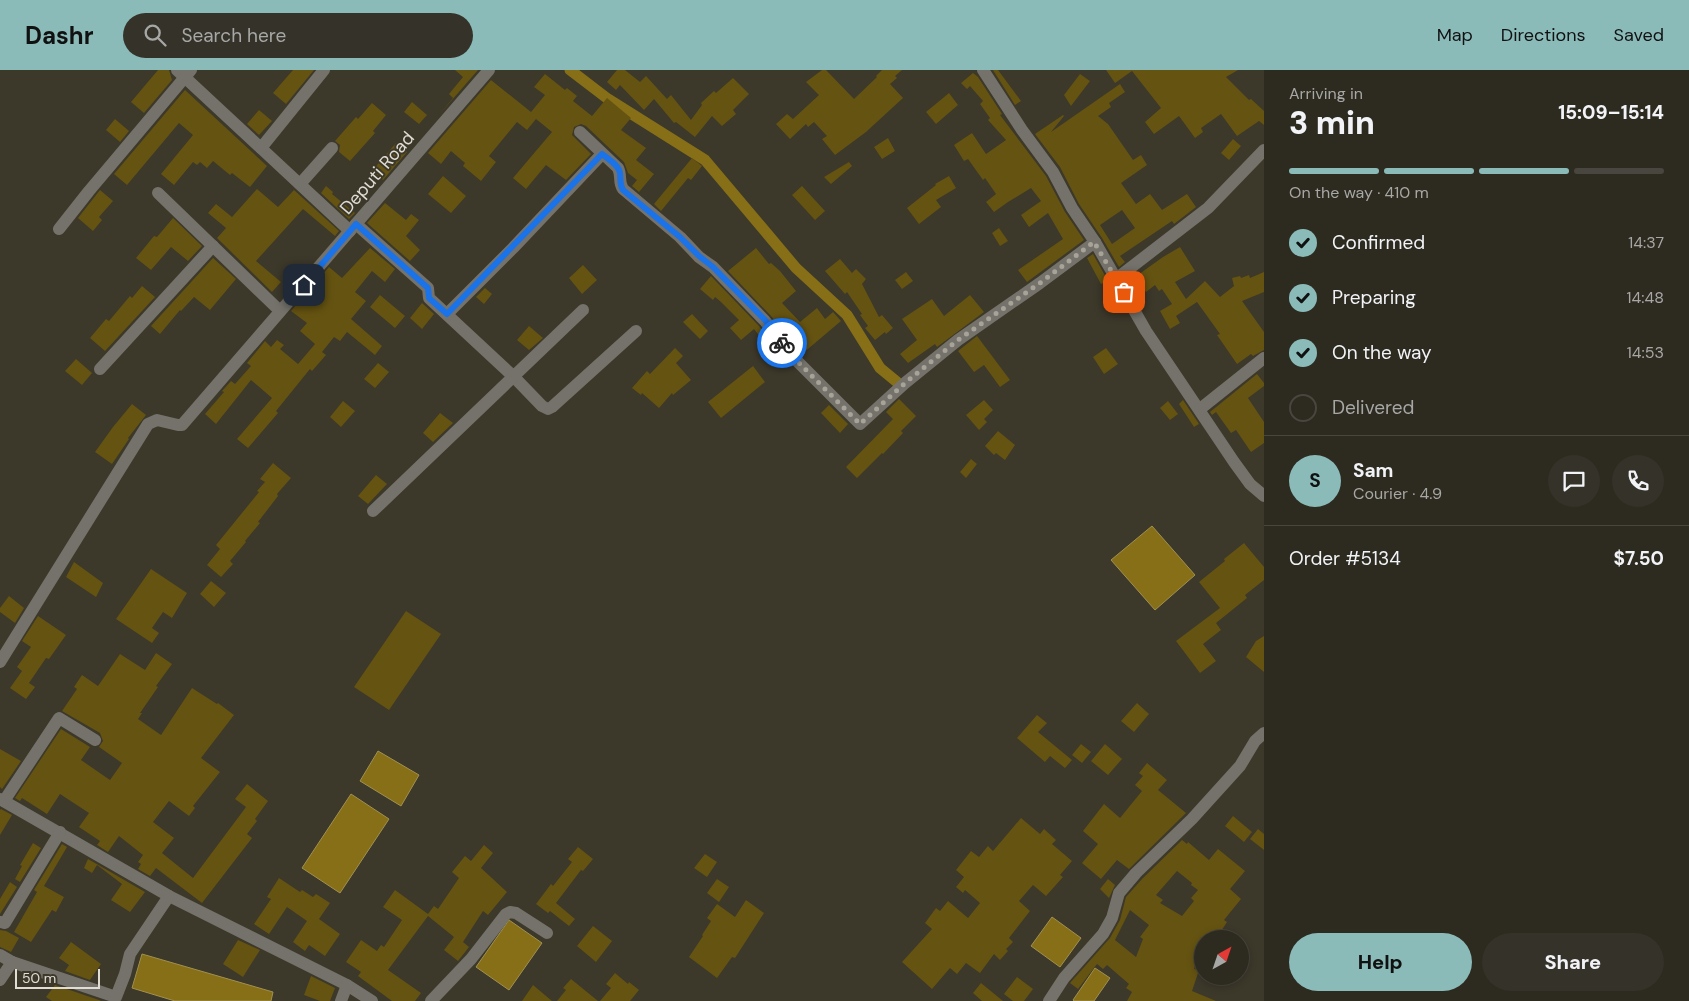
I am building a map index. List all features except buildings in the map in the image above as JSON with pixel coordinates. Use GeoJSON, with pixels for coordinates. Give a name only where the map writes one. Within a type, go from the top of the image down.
{"type":"FeatureCollection","features":[{"type":"Feature","properties":{"kind":"street"},"geometry":{"type":"LineString","coordinates":[[260,148],[324,70]]}},
{"type":"Feature","properties":{"kind":"street","name":"Deputi Road"},"geometry":{"type":"LineString","coordinates":[[0,662],[148,424],[156,420],[182,425],[489,70]]}},
{"type":"Feature","properties":{"kind":"street"},"geometry":{"type":"LineString","coordinates":[[983,70],[1052,172],[1146,331],[1250,484],[1264,496]]}},
{"type":"Feature","properties":{"kind":"street"},"geometry":{"type":"LineString","coordinates":[[59,229],[184,73],[260,148],[300,184],[428,288],[429,298],[514,377],[542,406],[548,409],[552,407],[636,331]]}},
{"type":"Feature","properties":{"kind":"street"},"geometry":{"type":"LineString","coordinates":[[580,132],[618,168],[620,172],[619,182],[623,190],[713,267],[765,320],[794,358],[860,424],[905,383],[958,340],[1040,283],[1094,242]]}},
{"type":"Feature","properties":{"kind":"street"},"geometry":{"type":"LineString","coordinates":[[300,184],[332,148]]}},
{"type":"Feature","properties":{"kind":"street"},"geometry":{"type":"LineString","coordinates":[[1116,279],[1208,208],[1264,150]]}},
{"type":"Feature","properties":{"kind":"street"},"geometry":{"type":"LineString","coordinates":[[447,314],[602,154]]}},
{"type":"Feature","properties":{"kind":"street"},"geometry":{"type":"LineString","coordinates":[[158,193],[280,311]]}},
{"type":"Feature","properties":{"kind":"street"},"geometry":{"type":"LineString","coordinates":[[100,369],[213,246]]}},
{"type":"Feature","properties":{"kind":"street"},"geometry":{"type":"LineString","coordinates":[[373,511],[583,310]]}},
{"type":"Feature","properties":{"kind":"street"},"geometry":{"type":"LineString","coordinates":[[1200,409],[1264,358]]}},
{"type":"Feature","properties":{"kind":"street"},"geometry":{"type":"LineString","coordinates":[[95,740],[59,718],[2,800],[169,896],[347,984],[372,1001]]}},
{"type":"Feature","properties":{"kind":"street"},"geometry":{"type":"LineString","coordinates":[[1049,1001],[1064,978],[1103,934],[1112,918],[1119,893],[1136,873],[1192,819],[1240,766],[1256,741],[1264,733]]}},
{"type":"Feature","properties":{"kind":"street"},"geometry":{"type":"LineString","coordinates":[[0,922],[5,924],[60,832]]}},
{"type":"Feature","properties":{"kind":"street"},"geometry":{"type":"LineString","coordinates":[[0,955],[12,962],[114,999],[125,974],[130,954],[169,896]]}},
{"type":"Feature","properties":{"kind":"street"},"geometry":{"type":"LineString","coordinates":[[431,1001],[471,959],[506,914],[510,912],[516,913],[547,933]]}},
{"type":"Feature","properties":{"kind":"street"},"geometry":{"type":"LineString","coordinates":[[0,980],[12,962]]}},
{"type":"Feature","properties":{"kind":"street"},"geometry":{"type":"LineString","coordinates":[[341,1001],[347,984]]}},
{"type":"Feature","properties":{"kind":"shaded area"},"geometry":{"type":"Polygon","coordinates":[[[1152,526],[1195,575],[1155,610],[1111,560],[1152,526]]]}},
{"type":"Feature","properties":{"kind":"shaded area"},"geometry":{"type":"Polygon","coordinates":[[[378,751],[419,775],[401,806],[360,781],[378,751]]]}},
{"type":"Feature","properties":{"kind":"shaded area"},"geometry":{"type":"Polygon","coordinates":[[[351,794],[389,819],[340,893],[302,868],[351,794]]]}},
{"type":"Feature","properties":{"kind":"shaded area"},"geometry":{"type":"Polygon","coordinates":[[[1052,917],[1081,938],[1060,967],[1031,946],[1052,917]]]}},
{"type":"Feature","properties":{"kind":"shaded area"},"geometry":{"type":"Polygon","coordinates":[[[509,920],[542,943],[509,990],[476,967],[509,920]]]}},
{"type":"Feature","properties":{"kind":"shaded area"},"geometry":{"type":"Polygon","coordinates":[[[142,954],[273,992],[271,1001],[175,1001],[132,988],[142,954]]]}},
{"type":"Feature","properties":{"kind":"shaded area"},"geometry":{"type":"Polygon","coordinates":[[[1095,968],[1110,978],[1094,1001],[1074,1001],[1073,1000],[1095,968]]]}},
{"type":"Feature","properties":{"kind":"waterway"},"geometry":{"type":"LineString","coordinates":[[570,70],[608,99],[705,160],[796,268],[847,315],[880,368],[897,382]]}},
{"type":"Feature","properties":{"kind":"way so far"},"geometry":{"type":"LineString","coordinates":[[782,343],[794,358],[860,424],[905,383],[958,340],[1040,283],[1094,242],[1124,292]]}},
{"type":"Feature","properties":{"kind":"route"},"geometry":{"type":"LineString","coordinates":[[304,285],[356,224],[428,288],[429,298],[447,314],[527,234],[602,154],[618,168],[620,172],[619,182],[623,190],[713,267],[765,320],[782,343]]}}]}
